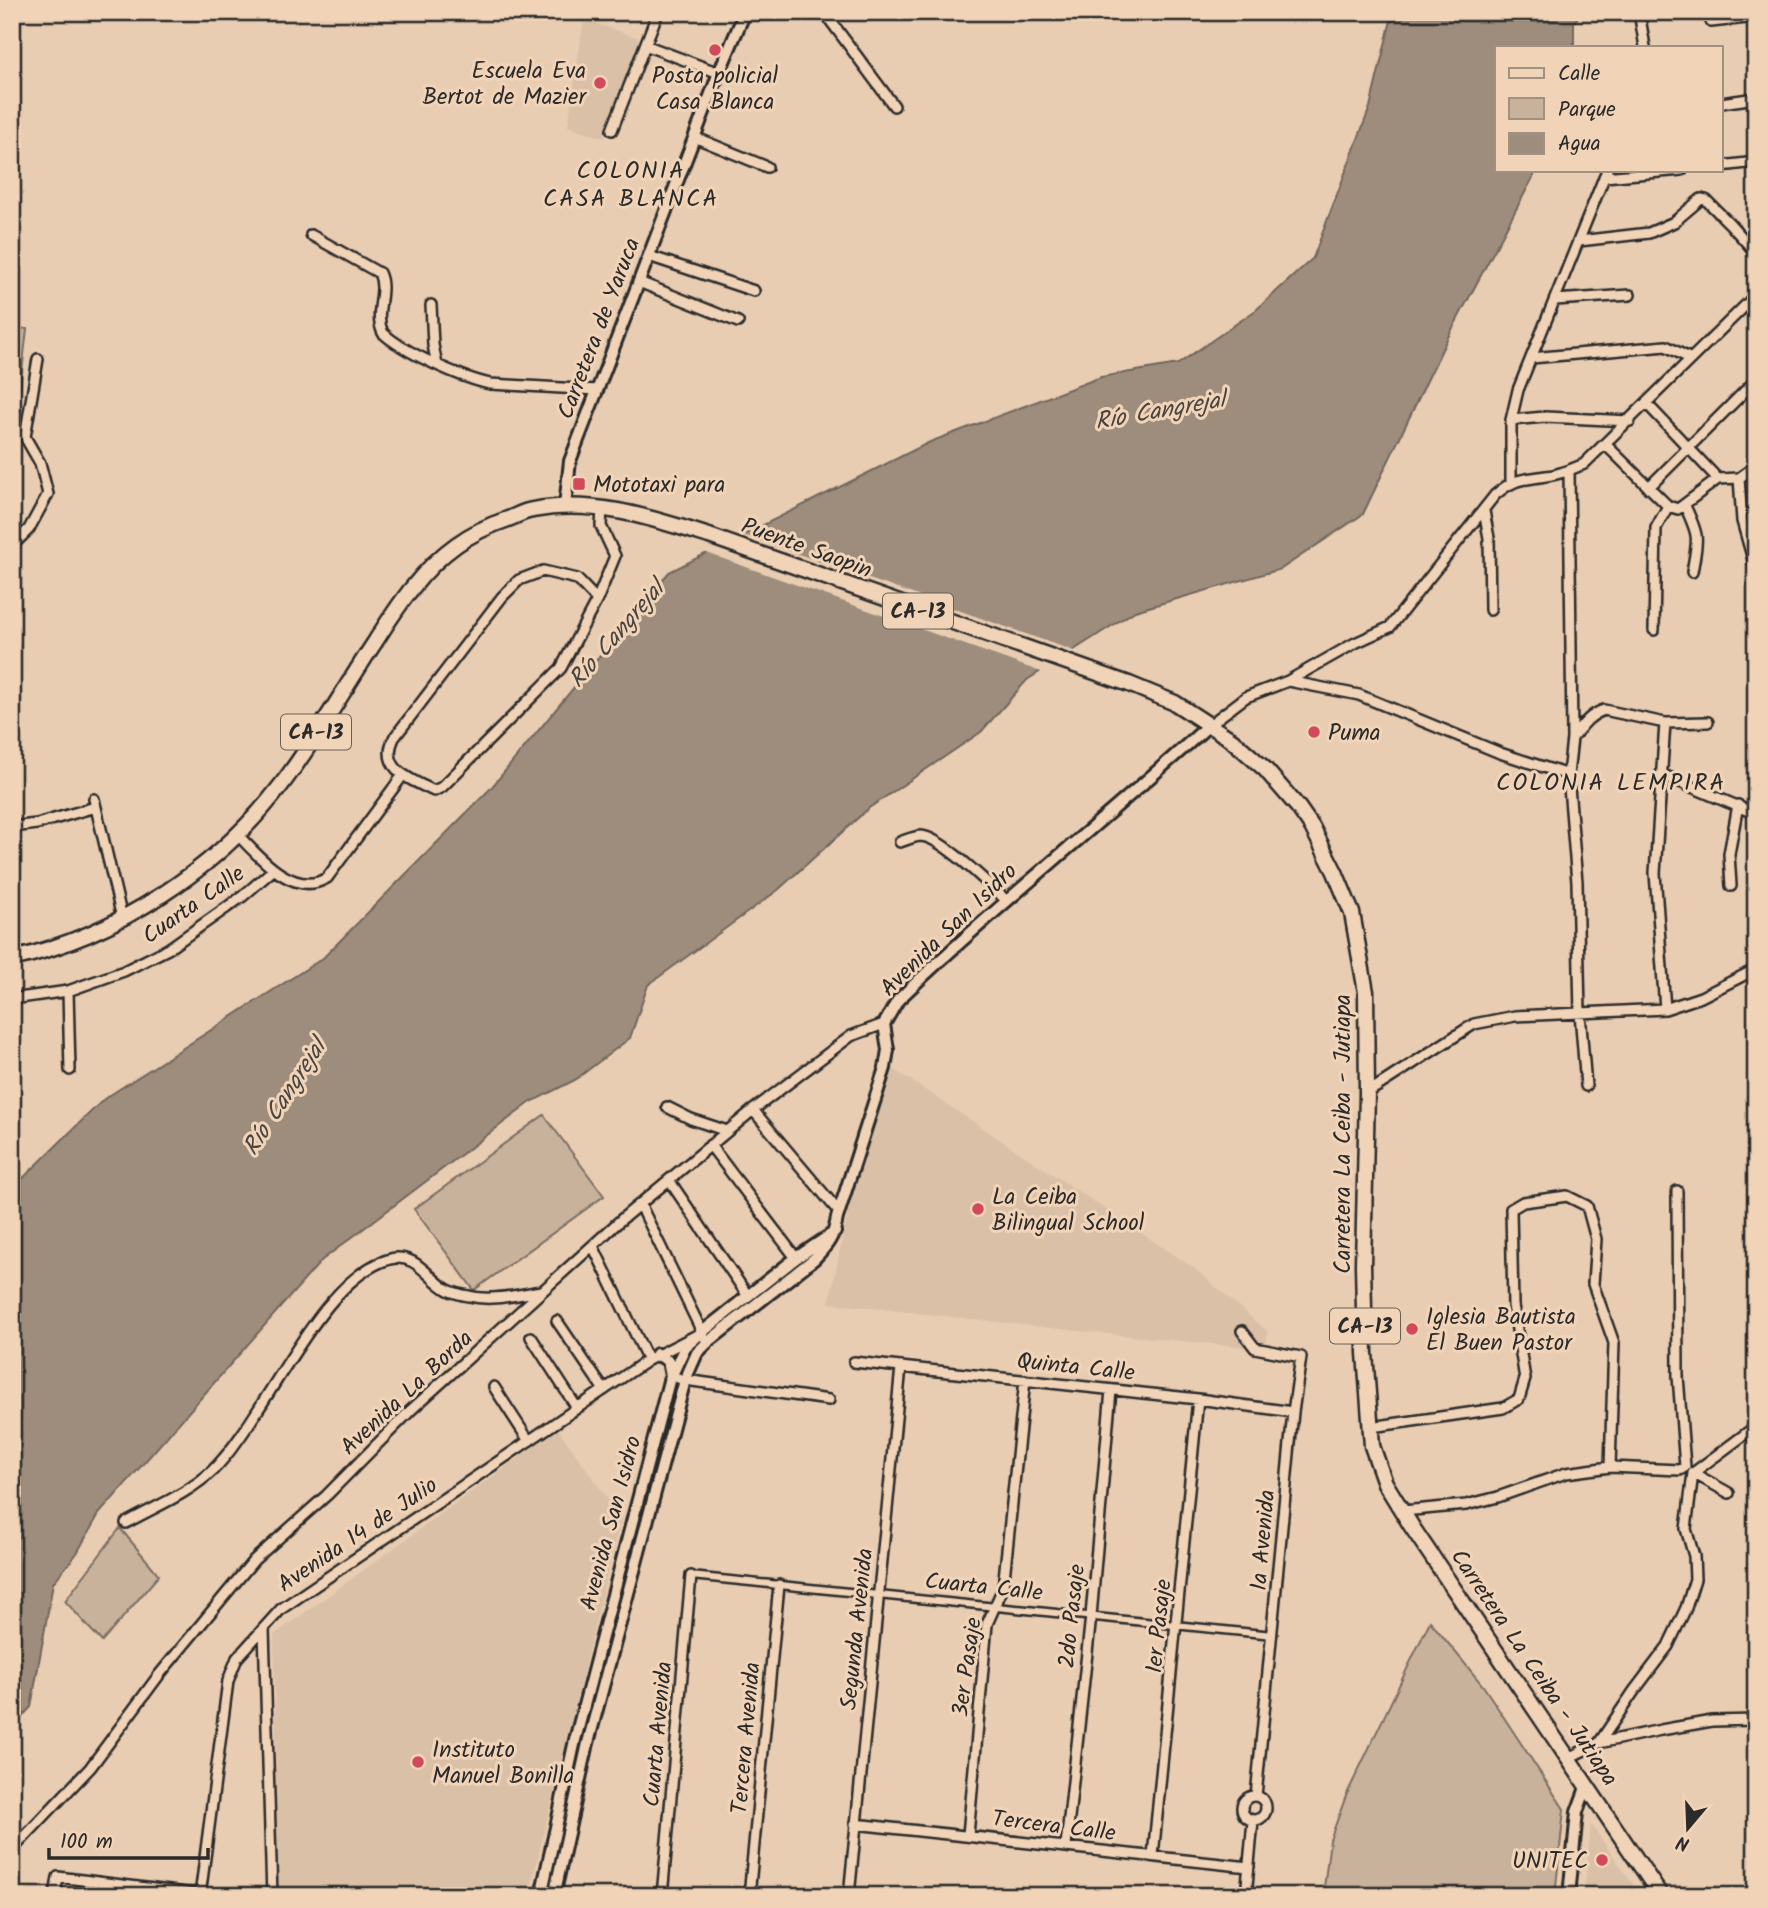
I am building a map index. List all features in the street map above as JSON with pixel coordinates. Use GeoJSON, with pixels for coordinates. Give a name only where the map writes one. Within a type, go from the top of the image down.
{"type":"FeatureCollection","features":[{"type":"Feature","properties":{"kind":"main road","name":"CA-13"},"geometry":{"type":"LineString","coordinates":[[13,956],[75,940],[122,918],[177,884],[238,835],[282,784],[396,610],[429,569],[456,545],[495,524],[531,510],[565,506],[602,508]]}},
{"type":"Feature","properties":{"kind":"main road","name":"Puente Saopin"},"geometry":{"type":"LineString","coordinates":[[602,508],[639,514],[709,536],[1129,684]]}},
{"type":"Feature","properties":{"kind":"main road","name":"Carretera La Ceiba - Jutiapa"},"geometry":{"type":"LineString","coordinates":[[1129,684],[1175,703],[1248,753],[1284,789],[1312,827],[1335,872],[1352,913],[1366,992],[1367,1093],[1363,1265],[1365,1353],[1372,1446],[1378,1466],[1385,1483],[1403,1511],[1661,1896]]}},
{"type":"Feature","properties":{"kind":"street"},"geometry":{"type":"LineString","coordinates":[[612,130],[658,12]]}},
{"type":"Feature","properties":{"kind":"street","name":"Carretera de Yaruca"},"geometry":{"type":"LineString","coordinates":[[565,506],[570,461],[694,137],[745,12]]}},
{"type":"Feature","properties":{"kind":"street"},"geometry":{"type":"LineString","coordinates":[[824,12],[894,106]]}},
{"type":"Feature","properties":{"kind":"street"},"geometry":{"type":"LineString","coordinates":[[1639,12],[1645,46]]}},
{"type":"Feature","properties":{"kind":"street"},"geometry":{"type":"LineString","coordinates":[[1711,22],[1756,17]]}},
{"type":"Feature","properties":{"kind":"street"},"geometry":{"type":"LineString","coordinates":[[645,45],[719,73]]}},
{"type":"Feature","properties":{"kind":"street"},"geometry":{"type":"LineString","coordinates":[[1722,103],[1756,98]]}},
{"type":"Feature","properties":{"kind":"street"},"geometry":{"type":"LineString","coordinates":[[694,137],[767,167]]}},
{"type":"Feature","properties":{"kind":"street"},"geometry":{"type":"LineString","coordinates":[[1722,166],[1756,162]]}},
{"type":"Feature","properties":{"kind":"street"},"geometry":{"type":"LineString","coordinates":[[1511,484],[1511,420],[1518,390],[1605,174],[1644,172]]}},
{"type":"Feature","properties":{"kind":"street"},"geometry":{"type":"LineString","coordinates":[[1579,240],[1649,233],[1674,222],[1701,199],[1706,200],[1756,253]]}},
{"type":"Feature","properties":{"kind":"street"},"geometry":{"type":"LineString","coordinates":[[311,235],[379,273],[382,284],[379,317],[383,332],[437,365],[489,384],[597,390]]}},
{"type":"Feature","properties":{"kind":"street"},"geometry":{"type":"LineString","coordinates":[[649,256],[754,291]]}},
{"type":"Feature","properties":{"kind":"street"},"geometry":{"type":"LineString","coordinates":[[639,282],[738,322]]}},
{"type":"Feature","properties":{"kind":"street"},"geometry":{"type":"LineString","coordinates":[[1555,300],[1630,295]]}},
{"type":"Feature","properties":{"kind":"street"},"geometry":{"type":"LineString","coordinates":[[1209,725],[1246,697],[1288,681],[1355,643],[1390,627],[1494,495],[1528,477],[1546,476],[1584,464],[1756,295]]}},
{"type":"Feature","properties":{"kind":"street"},"geometry":{"type":"LineString","coordinates":[[431,305],[437,365]]}},
{"type":"Feature","properties":{"kind":"street"},"geometry":{"type":"LineString","coordinates":[[1531,358],[1667,346],[1689,358]]}},
{"type":"Feature","properties":{"kind":"street"},"geometry":{"type":"LineString","coordinates":[[12,546],[29,529],[48,494],[40,463],[25,437],[38,359]]}},
{"type":"Feature","properties":{"kind":"street"},"geometry":{"type":"LineString","coordinates":[[1648,488],[1756,380]]}},
{"type":"Feature","properties":{"kind":"street"},"geometry":{"type":"LineString","coordinates":[[1647,404],[1718,479]]}},
{"type":"Feature","properties":{"kind":"street"},"geometry":{"type":"LineString","coordinates":[[1511,420],[1545,417],[1630,421]]}},
{"type":"Feature","properties":{"kind":"street"},"geometry":{"type":"LineString","coordinates":[[1605,444],[1668,506],[1678,509],[1718,479],[1739,478],[1756,467]]}},
{"type":"Feature","properties":{"kind":"street"},"geometry":{"type":"LineString","coordinates":[[1569,470],[1572,738],[1568,775],[1577,882],[1580,1013],[1586,1086]]}},
{"type":"Feature","properties":{"kind":"street"},"geometry":{"type":"LineString","coordinates":[[1739,478],[1742,521],[1756,570]]}},
{"type":"Feature","properties":{"kind":"street"},"geometry":{"type":"LineString","coordinates":[[1654,630],[1656,528],[1668,506]]}},
{"type":"Feature","properties":{"kind":"street"},"geometry":{"type":"LineString","coordinates":[[1685,506],[1697,532],[1698,541],[1692,572]]}},
{"type":"Feature","properties":{"kind":"street"},"geometry":{"type":"LineString","coordinates":[[597,600],[578,579],[543,571],[519,580],[502,597],[394,738],[388,750],[389,759],[403,775],[434,791],[442,788],[561,668],[597,600],[615,556],[601,526],[602,508]]}},
{"type":"Feature","properties":{"kind":"street"},"geometry":{"type":"LineString","coordinates":[[1484,511],[1489,538],[1490,610]]}},
{"type":"Feature","properties":{"kind":"street"},"geometry":{"type":"LineString","coordinates":[[12,644],[12,662]]}},
{"type":"Feature","properties":{"kind":"street"},"geometry":{"type":"LineString","coordinates":[[1288,681],[1359,695],[1500,753],[1568,775]]}},
{"type":"Feature","properties":{"kind":"street"},"geometry":{"type":"LineString","coordinates":[[1572,738],[1586,720],[1604,710],[1665,723],[1708,722]]}},
{"type":"Feature","properties":{"kind":"street"},"geometry":{"type":"LineString","coordinates":[[1665,723],[1655,873],[1665,1009]]}},
{"type":"Feature","properties":{"kind":"street","name":"Avenida San Isidro"},"geometry":{"type":"LineString","coordinates":[[554,1896],[588,1743],[685,1380],[704,1337],[748,1296],[814,1259],[828,1246],[835,1232],[839,1212],[883,1079],[888,1050],[884,1024],[898,1000],[1209,725]]}},
{"type":"Feature","properties":{"kind":"street"},"geometry":{"type":"LineString","coordinates":[[1661,774],[1756,814]]}},
{"type":"Feature","properties":{"kind":"street"},"geometry":{"type":"LineString","coordinates":[[238,835],[272,870],[305,883],[316,884],[327,878],[403,775]]}},
{"type":"Feature","properties":{"kind":"street"},"geometry":{"type":"LineString","coordinates":[[12,827],[37,824],[94,803],[122,918]]}},
{"type":"Feature","properties":{"kind":"street"},"geometry":{"type":"LineString","coordinates":[[1731,886],[1729,854],[1738,806]]}},
{"type":"Feature","properties":{"kind":"street"},"geometry":{"type":"LineString","coordinates":[[900,842],[920,835],[932,839],[965,863],[1007,901]]}},
{"type":"Feature","properties":{"kind":"street","name":"Cuarta Calle"},"geometry":{"type":"LineString","coordinates":[[12,999],[68,991],[124,971],[168,949],[243,895],[272,870]]}},
{"type":"Feature","properties":{"kind":"street"},"geometry":{"type":"LineString","coordinates":[[1367,1093],[1474,1024],[1515,1016],[1665,1009],[1701,997],[1756,969]]}},
{"type":"Feature","properties":{"kind":"street"},"geometry":{"type":"LineString","coordinates":[[68,991],[70,1070]]}},
{"type":"Feature","properties":{"kind":"street","name":"Avenida La Borda"},"geometry":{"type":"LineString","coordinates":[[12,1850],[90,1768],[159,1675],[254,1559],[327,1495],[411,1410],[640,1204],[727,1131],[851,1036],[884,1024]]}},
{"type":"Feature","properties":{"kind":"street"},"geometry":{"type":"LineString","coordinates":[[667,1107],[691,1119],[727,1131]]}},
{"type":"Feature","properties":{"kind":"street"},"geometry":{"type":"LineString","coordinates":[[753,1110],[839,1212]]}},
{"type":"Feature","properties":{"kind":"street"},"geometry":{"type":"LineString","coordinates":[[710,1145],[796,1258]]}},
{"type":"Feature","properties":{"kind":"street"},"geometry":{"type":"LineString","coordinates":[[669,1180],[748,1296]]}},
{"type":"Feature","properties":{"kind":"street"},"geometry":{"type":"LineString","coordinates":[[1403,1511],[1466,1505],[1566,1473],[1610,1467],[1680,1470],[1686,1465],[1678,1376],[1676,1191]]}},
{"type":"Feature","properties":{"kind":"street"},"geometry":{"type":"LineString","coordinates":[[1371,1427],[1503,1408],[1519,1399],[1525,1379],[1513,1305],[1511,1209],[1523,1202],[1567,1196],[1587,1206],[1596,1239],[1593,1284],[1614,1343],[1610,1467]]}},
{"type":"Feature","properties":{"kind":"street"},"geometry":{"type":"LineString","coordinates":[[640,1204],[704,1337]]}},
{"type":"Feature","properties":{"kind":"street","name":"Avenida San Isidro"},"geometry":{"type":"LineString","coordinates":[[541,1896],[575,1740],[671,1376],[685,1347],[704,1337],[778,1280],[796,1258],[835,1232]]}},
{"type":"Feature","properties":{"kind":"street"},"geometry":{"type":"LineString","coordinates":[[593,1246],[652,1357],[668,1361],[671,1376],[829,1400]]}},
{"type":"Feature","properties":{"kind":"street"},"geometry":{"type":"LineString","coordinates":[[126,1523],[185,1491],[212,1471],[236,1443],[333,1299],[363,1271],[392,1258],[408,1259],[448,1290],[471,1297],[501,1297],[544,1290]]}},
{"type":"Feature","properties":{"kind":"street"},"geometry":{"type":"LineString","coordinates":[[557,1321],[604,1390]]}},
{"type":"Feature","properties":{"kind":"street","name":"1a Avenida"},"geometry":{"type":"LineString","coordinates":[[1242,1331],[1255,1348],[1301,1357],[1293,1412],[1256,1796]]}},
{"type":"Feature","properties":{"kind":"street"},"geometry":{"type":"LineString","coordinates":[[531,1337],[577,1408]]}},
{"type":"Feature","properties":{"kind":"street","name":"Avenida 14 de Julio"},"geometry":{"type":"LineString","coordinates":[[203,1895],[228,1681],[237,1658],[281,1609],[652,1357],[704,1337]]}},
{"type":"Feature","properties":{"kind":"street","name":"Quinta Calle"},"geometry":{"type":"LineString","coordinates":[[854,1362],[1198,1399],[1293,1412]]}},
{"type":"Feature","properties":{"kind":"street","name":"Segunda Avenida"},"geometry":{"type":"LineString","coordinates":[[849,1896],[901,1367]]}},
{"type":"Feature","properties":{"kind":"street","name":"3er Pasaje"},"geometry":{"type":"LineString","coordinates":[[968,1835],[987,1624],[1003,1588],[1025,1380]]}},
{"type":"Feature","properties":{"kind":"street"},"geometry":{"type":"LineString","coordinates":[[494,1387],[528,1441]]}},
{"type":"Feature","properties":{"kind":"street","name":"2do Pasaje"},"geometry":{"type":"LineString","coordinates":[[1066,1846],[1091,1616],[1111,1390]]}},
{"type":"Feature","properties":{"kind":"street","name":"1er Pasaje"},"geometry":{"type":"LineString","coordinates":[[1153,1856],[1178,1625],[1198,1399]]}},
{"type":"Feature","properties":{"kind":"street"},"geometry":{"type":"LineString","coordinates":[[1600,1743],[1668,1646],[1686,1608],[1695,1580],[1694,1556],[1686,1529],[1692,1473],[1756,1429]]}},
{"type":"Feature","properties":{"kind":"street"},"geometry":{"type":"LineString","coordinates":[[1692,1473],[1730,1493]]}},
{"type":"Feature","properties":{"kind":"street","name":"Cuarta Calle"},"geometry":{"type":"LineString","coordinates":[[691,1576],[1273,1635]]}},
{"type":"Feature","properties":{"kind":"street","name":"Cuarta Avenida"},"geometry":{"type":"LineString","coordinates":[[662,1896],[691,1576]]}},
{"type":"Feature","properties":{"kind":"street","name":"Tercera Avenida"},"geometry":{"type":"LineString","coordinates":[[749,1896],[779,1585]]}},
{"type":"Feature","properties":{"kind":"street"},"geometry":{"type":"LineString","coordinates":[[264,1629],[272,1896]]}},
{"type":"Feature","properties":{"kind":"street"},"geometry":{"type":"LineString","coordinates":[[1568,1758],[1600,1743],[1712,1721],[1756,1720]]}},
{"type":"Feature","properties":{"kind":"street"},"geometry":{"type":"LineString","coordinates":[[1569,1896],[1577,1812],[1587,1785]]}},
{"type":"Feature","properties":{"kind":"street","name":"1a Avenida"},"geometry":{"type":"LineString","coordinates":[[1256,1796],[1263,1800],[1266,1807],[1261,1818],[1253,1821],[1243,1815],[1241,1807],[1245,1799],[1256,1796]]}},
{"type":"Feature","properties":{"kind":"street","name":"1a Avenida"},"geometry":{"type":"LineString","coordinates":[[1246,1896],[1253,1821]]}},
{"type":"Feature","properties":{"kind":"street","name":"Tercera Calle"},"geometry":{"type":"LineString","coordinates":[[855,1824],[1249,1867]]}},
{"type":"Feature","properties":{"kind":"street"},"geometry":{"type":"LineString","coordinates":[[55,1896],[58,1877],[203,1895]]}},
{"type":"Feature","properties":{"kind":"shaded area","name":"Escuela Eva Bertot de Mazier"},"geometry":{"type":"Polygon","coordinates":[[[584,19],[641,39],[604,138],[568,126],[584,19]]]}},
{"type":"Feature","properties":{"kind":"shaded area","name":"La Ceiba Bilingual School"},"geometry":{"type":"Polygon","coordinates":[[[892,1068],[1194,1268],[1268,1332],[1265,1349],[829,1303],[849,1207],[892,1068]]]}},
{"type":"Feature","properties":{"kind":"shaded area","name":"Instituto Manuel Bonilla"},"geometry":{"type":"Polygon","coordinates":[[[558,1429],[621,1518],[530,1890],[524,1896],[311,1896],[278,1892],[274,1635],[558,1429]]]}},
{"type":"Feature","properties":{"kind":"shaded area","name":"UNITEC"},"geometry":{"type":"Polygon","coordinates":[[[1591,1824],[1641,1896],[1584,1896],[1591,1824]]]}},
{"type":"Feature","properties":{"kind":"green space"},"geometry":{"type":"Polygon","coordinates":[[[12,327],[27,329],[13,450],[12,450],[12,327]]]}},
{"type":"Feature","properties":{"kind":"green space"},"geometry":{"type":"Polygon","coordinates":[[[544,1115],[604,1196],[474,1290],[414,1209],[544,1115]]]}},
{"type":"Feature","properties":{"kind":"green space"},"geometry":{"type":"Polygon","coordinates":[[[120,1528],[159,1575],[102,1642],[65,1601],[120,1528]]]}},
{"type":"Feature","properties":{"kind":"green space"},"geometry":{"type":"Polygon","coordinates":[[[1430,1621],[1484,1687],[1564,1809],[1555,1896],[1323,1896],[1330,1840],[1346,1796],[1430,1621]]]}},
{"type":"Feature","properties":{"kind":"water","name":"Río Cangrejal"},"geometry":{"type":"Polygon","coordinates":[[[1393,12],[1582,12],[1574,22],[1574,46],[1495,46],[1495,172],[1536,172],[1446,341],[1363,514],[1281,569],[1135,611],[1027,680],[981,732],[869,808],[778,890],[648,985],[630,1038],[575,1080],[531,1102],[322,1260],[99,1514],[77,1553],[53,1583],[31,1707],[12,1728],[12,1189],[104,1099],[323,958],[491,788],[669,572],[930,442],[1101,377],[1178,364],[1256,310],[1313,258],[1370,107],[1393,12]]]}},
{"type":"Feature","properties":{"kind":"pier"},"geometry":{"type":"Polygon","coordinates":[[[741,534],[1077,652],[1044,673],[704,552],[741,534]]]}},
{"type":"Feature","properties":{"kind":"place","name":"Posta policial Casa Blanca"},"geometry":{"type":"Point","coordinates":[715,50]}},
{"type":"Feature","properties":{"kind":"place","name":"Escuela Eva Bertot de Mazier"},"geometry":{"type":"Point","coordinates":[600,83]}},
{"type":"Feature","properties":{"kind":"place","name":"Mototaxi para"},"geometry":{"type":"Point","coordinates":[579,484]}},
{"type":"Feature","properties":{"kind":"place","name":"Puma"},"geometry":{"type":"Point","coordinates":[1314,732]}},
{"type":"Feature","properties":{"kind":"place","name":"La Ceiba Bilingual School"},"geometry":{"type":"Point","coordinates":[978,1209]}},
{"type":"Feature","properties":{"kind":"place","name":"Iglesia Bautista El Buen Pastor"},"geometry":{"type":"Point","coordinates":[1412,1329]}},
{"type":"Feature","properties":{"kind":"place","name":"Instituto Manuel Bonilla"},"geometry":{"type":"Point","coordinates":[418,1762]}},
{"type":"Feature","properties":{"kind":"place","name":"UNITEC"},"geometry":{"type":"Point","coordinates":[1602,1860]}},
{"type":"Feature","properties":{"kind":"district","name":"COLONIA CASA BLANCA"},"geometry":{"type":"Point","coordinates":[631,184]}},
{"type":"Feature","properties":{"kind":"district","name":"COLONIA LEMPIRA"},"geometry":{"type":"Point","coordinates":[1611,782]}}]}
